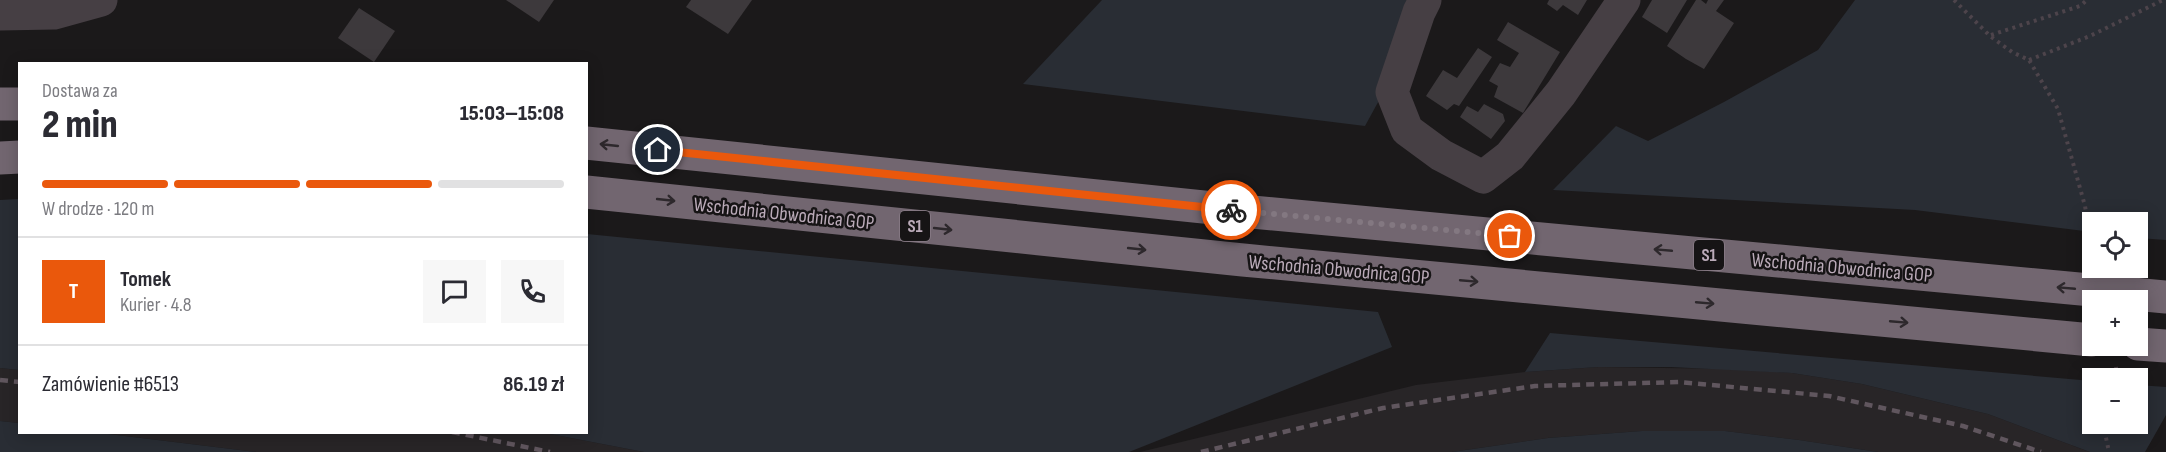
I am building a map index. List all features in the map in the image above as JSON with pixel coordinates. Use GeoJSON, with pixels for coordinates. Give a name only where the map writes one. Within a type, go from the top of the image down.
{"type":"FeatureCollection","features":[{"type":"Feature","properties":{"kind":"highway"},"geometry":{"type":"LineString","coordinates":[[0,104],[18,104]]}},
{"type":"Feature","properties":{"kind":"highway","name":"Wschodnia Obwodnica GOP"},"geometry":{"type":"LineString","coordinates":[[588,143],[1252,212],[2166,297]]}},
{"type":"Feature","properties":{"kind":"highway"},"geometry":{"type":"LineString","coordinates":[[0,158],[18,158]]}},
{"type":"Feature","properties":{"kind":"highway","name":"Wschodnia Obwodnica GOP"},"geometry":{"type":"LineString","coordinates":[[588,192],[1243,260],[2082,339]]}},
{"type":"Feature","properties":{"kind":"highway"},"geometry":{"type":"LineString","coordinates":[[2148,345],[2166,346]]}},
{"type":"Feature","properties":{"kind":"street"},"geometry":{"type":"LineString","coordinates":[[0,14],[54,13],[101,0]]}},
{"type":"Feature","properties":{"kind":"street"},"geometry":{"type":"LineString","coordinates":[[1425,0],[1392,92],[1407,130],[1441,155],[1483,177],[1510,156],[1561,93],[1624,0]]}},
{"type":"Feature","properties":{"kind":"path"},"geometry":{"type":"LineString","coordinates":[[1954,0],[1990,36],[2012,52],[2029,60],[2058,109],[2086,212]]}},
{"type":"Feature","properties":{"kind":"path"},"geometry":{"type":"LineString","coordinates":[[1990,36],[2080,6],[2087,0]]}},
{"type":"Feature","properties":{"kind":"path"},"geometry":{"type":"LineString","coordinates":[[2029,60],[2090,36],[2163,0]]}},
{"type":"Feature","properties":{"kind":"path"},"geometry":{"type":"LineString","coordinates":[[2105,434],[2109,452]]}},
{"type":"Feature","properties":{"kind":"shaded area"},"geometry":{"type":"Polygon","coordinates":[[[1102,0],[1434,0],[1365,126],[1023,84],[1102,0]]]}},
{"type":"Feature","properties":{"kind":"shaded area"},"geometry":{"type":"Polygon","coordinates":[[[1855,0],[2166,0],[2166,240],[2148,239],[2148,212],[2082,212],[2082,231],[1915,210],[1553,190],[1616,126],[1648,141],[1818,50],[1855,0]]]}},
{"type":"Feature","properties":{"kind":"shaded area"},"geometry":{"type":"Polygon","coordinates":[[[18,199],[18,370],[0,368],[0,200],[18,199]]]}},
{"type":"Feature","properties":{"kind":"shaded area"},"geometry":{"type":"Polygon","coordinates":[[[588,234],[1378,312],[1392,347],[1129,452],[644,452],[550,434],[588,434],[588,234]]]}},
{"type":"Feature","properties":{"kind":"shaded area"},"geometry":{"type":"Polygon","coordinates":[[[1550,333],[2082,380],[2082,434],[2148,434],[2148,386],[2166,387],[2166,415],[2145,452],[2090,452],[1988,414],[1862,384],[1792,373],[1671,367],[1598,367],[1525,372],[1550,333]]]}},
{"type":"Feature","properties":{"kind":"shaded area"},"geometry":{"type":"Polygon","coordinates":[[[1598,367],[1731,369],[1792,373],[1862,384],[1988,414],[2090,452],[1878,452],[1725,431],[1642,431],[1548,438],[1452,452],[1140,452],[1416,385],[1525,372],[1598,367]]]}},
{"type":"Feature","properties":{"kind":"shaded area"},"geometry":{"type":"Polygon","coordinates":[[[0,368],[18,370],[18,423],[0,421],[0,368]]]}},
{"type":"Feature","properties":{"kind":"shaded area"},"geometry":{"type":"Polygon","coordinates":[[[0,421],[18,423],[18,434],[108,434],[256,452],[0,452],[0,421]]]}},
{"type":"Feature","properties":{"kind":"shaded area"},"geometry":{"type":"Polygon","coordinates":[[[1642,431],[1725,431],[1878,452],[1452,452],[1548,438],[1642,431]]]}},
{"type":"Feature","properties":{"kind":"shaded area"},"geometry":{"type":"Polygon","coordinates":[[[108,434],[550,434],[644,452],[256,452],[108,434]]]}},
{"type":"Feature","properties":{"kind":"building"},"geometry":{"type":"Polygon","coordinates":[[[506,0],[554,0],[539,22],[506,0]]]}},
{"type":"Feature","properties":{"kind":"building"},"geometry":{"type":"Polygon","coordinates":[[[691,0],[752,0],[728,34],[686,7],[691,0]]]}},
{"type":"Feature","properties":{"kind":"building"},"geometry":{"type":"Polygon","coordinates":[[[1549,0],[1587,0],[1578,15],[1563,5],[1557,11],[1547,4],[1549,0]]]}},
{"type":"Feature","properties":{"kind":"building"},"geometry":{"type":"Polygon","coordinates":[[[1652,0],[1687,0],[1667,33],[1642,17],[1652,0]]]}},
{"type":"Feature","properties":{"kind":"building"},"geometry":{"type":"Polygon","coordinates":[[[1696,0],[1701,0],[1706,4],[1708,0],[1724,0],[1716,11],[1734,23],[1704,69],[1667,46],[1696,0]]]}},
{"type":"Feature","properties":{"kind":"building"},"geometry":{"type":"Polygon","coordinates":[[[359,8],[395,31],[374,62],[338,38],[359,8]]]}},
{"type":"Feature","properties":{"kind":"building"},"geometry":{"type":"Polygon","coordinates":[[[1508,22],[1560,52],[1523,113],[1494,97],[1498,86],[1489,81],[1500,63],[1510,67],[1519,53],[1497,40],[1508,22]]]}},
{"type":"Feature","properties":{"kind":"building"},"geometry":{"type":"Polygon","coordinates":[[[1478,48],[1492,57],[1459,106],[1454,104],[1447,110],[1426,96],[1443,70],[1457,78],[1478,48]]]}},
{"type":"Feature","properties":{"kind":"building"},"geometry":{"type":"Polygon","coordinates":[[[1484,104],[1503,114],[1505,121],[1491,139],[1460,117],[1467,106],[1478,112],[1484,104]]]}},
{"type":"Feature","properties":{"kind":"railway"},"geometry":{"type":"LineString","coordinates":[[0,380],[18,382]]}},
{"type":"Feature","properties":{"kind":"railway"},"geometry":{"type":"LineString","coordinates":[[1201,452],[1383,408],[1535,386],[1679,382],[1829,396],[1963,426],[2041,452]]}},
{"type":"Feature","properties":{"kind":"railway"},"geometry":{"type":"LineString","coordinates":[[462,434],[550,452]]}},
{"type":"Feature","properties":{"kind":"way so far"},"geometry":{"type":"LineString","coordinates":[[1231,210],[1510,236]]}},
{"type":"Feature","properties":{"kind":"route"},"geometry":{"type":"LineString","coordinates":[[658,150],[1231,210]]}}]}
